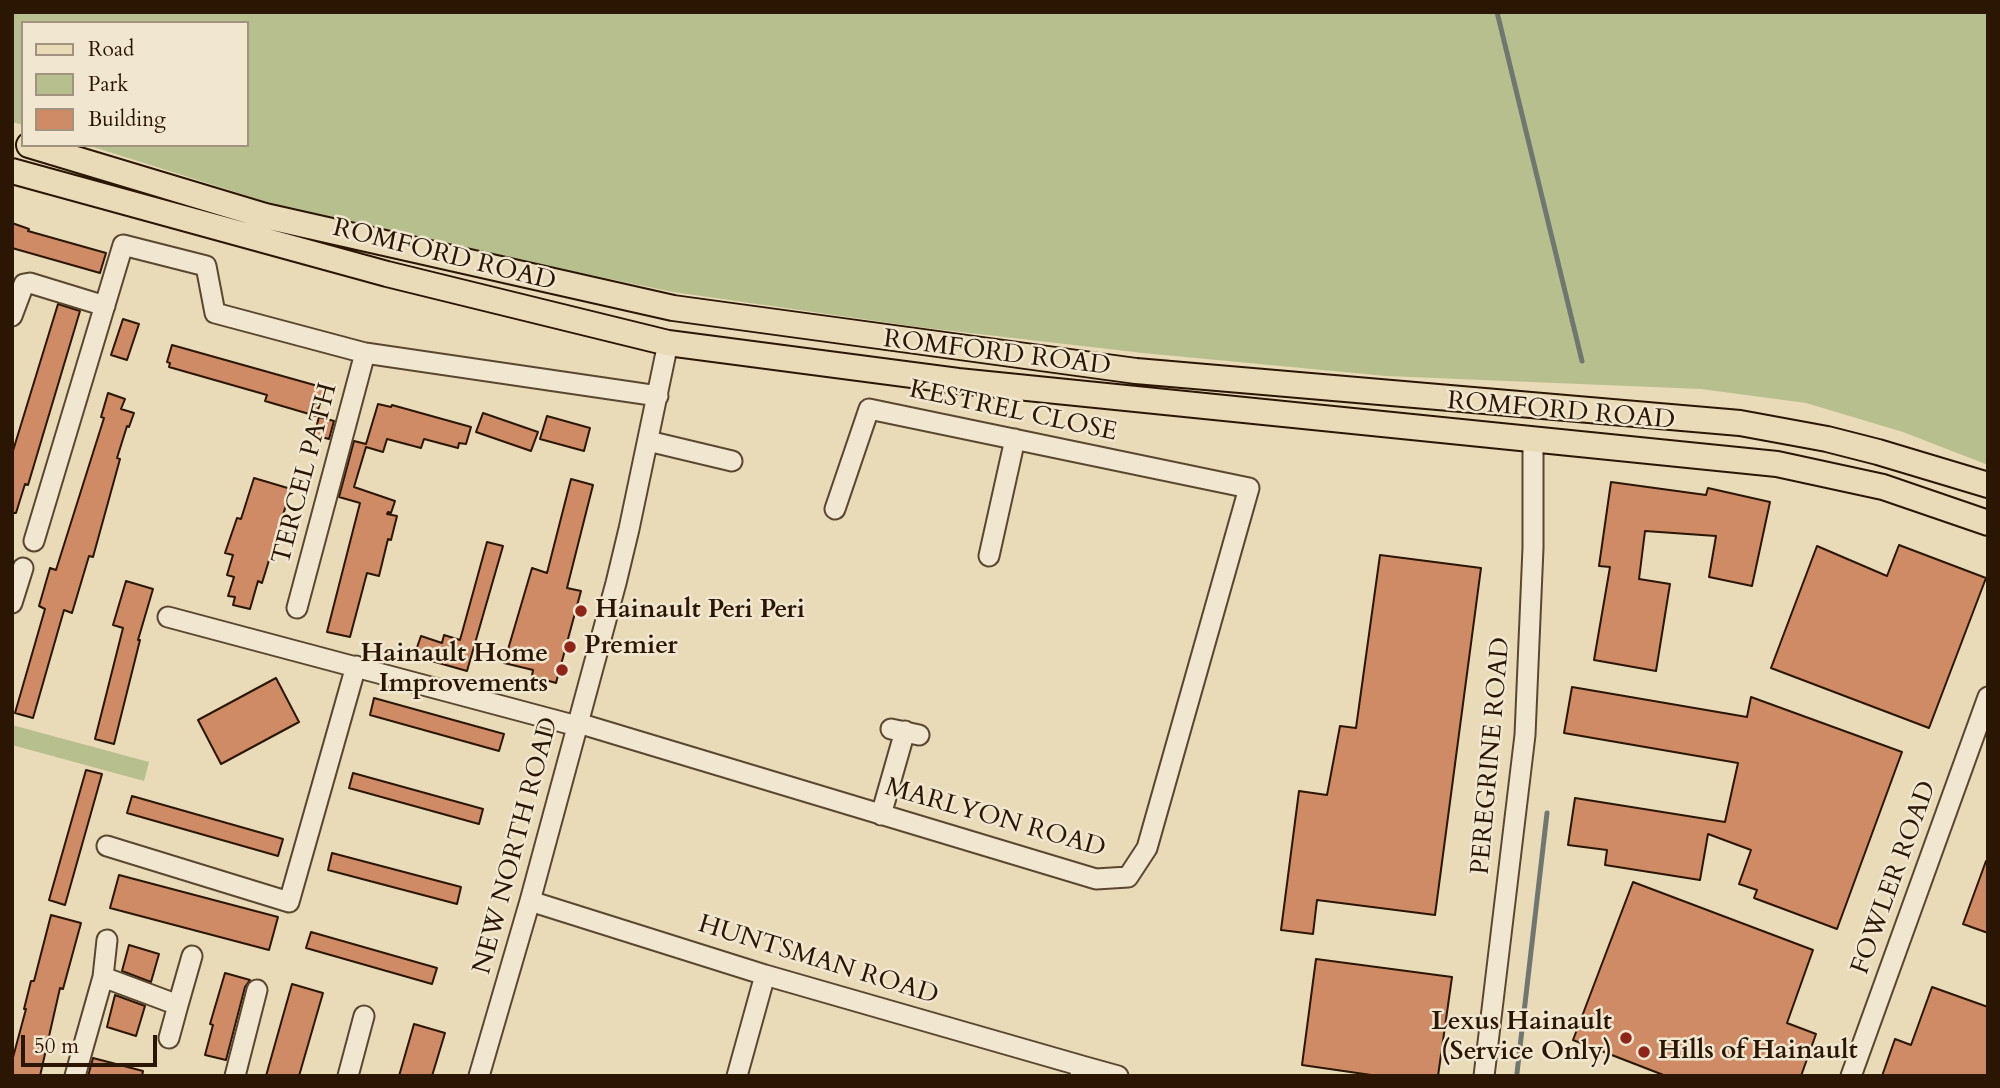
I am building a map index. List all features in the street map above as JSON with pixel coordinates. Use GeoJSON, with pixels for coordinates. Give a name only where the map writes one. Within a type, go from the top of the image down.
{"type":"FeatureCollection","features":[{"type":"Feature","properties":{"kind":"main road","name":"ROMFORD ROAD"},"geometry":{"type":"LineString","coordinates":[[36,147],[265,216],[673,308],[1136,371],[1740,424],[1840,442],[1988,485]]}},
{"type":"Feature","properties":{"kind":"main road","name":"ROMFORD ROAD"},"geometry":{"type":"LineString","coordinates":[[12,171],[387,274],[668,342],[972,383],[1777,464],[1883,487],[1988,523]]}},
{"type":"Feature","properties":{"kind":"main road"},"geometry":{"type":"LineString","coordinates":[[668,342],[673,308]]}},
{"type":"Feature","properties":{"kind":"street"},"geometry":{"type":"LineString","coordinates":[[34,541],[123,244],[205,266],[215,313],[365,353],[658,396]]}},
{"type":"Feature","properties":{"kind":"street"},"geometry":{"type":"LineString","coordinates":[[12,316],[21,289],[24,284],[30,283],[105,306]]}},
{"type":"Feature","properties":{"kind":"street","name":"NEW NORTH ROAD"},"geometry":{"type":"LineString","coordinates":[[479,1076],[530,901],[629,530],[668,342]]}},
{"type":"Feature","properties":{"kind":"street","name":"TERCEL PATH"},"geometry":{"type":"LineString","coordinates":[[297,608],[365,353]]}},
{"type":"Feature","properties":{"kind":"street","name":"KESTREL CLOSE"},"geometry":{"type":"LineString","coordinates":[[835,509],[869,409],[1249,488]]}},
{"type":"Feature","properties":{"kind":"street"},"geometry":{"type":"LineString","coordinates":[[989,556],[1015,439]]}},
{"type":"Feature","properties":{"kind":"street","name":"PEREGRINE ROAD"},"geometry":{"type":"LineString","coordinates":[[1484,1076],[1525,735],[1533,548],[1532,439]]}},
{"type":"Feature","properties":{"kind":"street"},"geometry":{"type":"LineString","coordinates":[[648,441],[732,461]]}},
{"type":"Feature","properties":{"kind":"street","name":"MARLYON ROAD"},"geometry":{"type":"LineString","coordinates":[[168,617],[578,725],[1096,879],[1128,877],[1147,848],[1249,488]]}},
{"type":"Feature","properties":{"kind":"street"},"geometry":{"type":"LineString","coordinates":[[12,603],[23,568]]}},
{"type":"Feature","properties":{"kind":"street"},"geometry":{"type":"LineString","coordinates":[[107,846],[289,902],[356,666]]}},
{"type":"Feature","properties":{"kind":"street","name":"FOWLER ROAD"},"geometry":{"type":"LineString","coordinates":[[1852,1076],[1988,697]]}},
{"type":"Feature","properties":{"kind":"street"},"geometry":{"type":"LineString","coordinates":[[881,815],[905,731]]}},
{"type":"Feature","properties":{"kind":"street","name":"HUNTSMAN ROAD"},"geometry":{"type":"LineString","coordinates":[[530,901],[1081,1071],[1118,1076]]}},
{"type":"Feature","properties":{"kind":"street"},"geometry":{"type":"LineString","coordinates":[[75,1076],[103,977],[107,940]]}},
{"type":"Feature","properties":{"kind":"street"},"geometry":{"type":"LineString","coordinates":[[169,1038],[192,956]]}},
{"type":"Feature","properties":{"kind":"street"},"geometry":{"type":"LineString","coordinates":[[737,1076],[765,975]]}},
{"type":"Feature","properties":{"kind":"street"},"geometry":{"type":"LineString","coordinates":[[103,977],[178,1004]]}},
{"type":"Feature","properties":{"kind":"street"},"geometry":{"type":"LineString","coordinates":[[234,1076],[257,990]]}},
{"type":"Feature","properties":{"kind":"street"},"geometry":{"type":"LineString","coordinates":[[348,1076],[364,1016]]}},
{"type":"Feature","properties":{"kind":"green space"},"geometry":{"type":"Polygon","coordinates":[[[12,12],[1988,12],[1988,465],[1903,432],[1806,403],[1701,389],[1386,376],[1143,353],[918,327],[673,292],[436,243],[286,208],[93,147],[248,147],[248,21],[21,21],[21,124],[12,122],[12,12]]]}},
{"type":"Feature","properties":{"kind":"green space"},"geometry":{"type":"Polygon","coordinates":[[[12,725],[149,762],[144,781],[12,745],[12,725]]]}},
{"type":"Feature","properties":{"kind":"building"},"geometry":{"type":"Polygon","coordinates":[[[12,223],[29,229],[28,231],[106,253],[100,273],[12,248],[12,223]]]}},
{"type":"Feature","properties":{"kind":"building"},"geometry":{"type":"Polygon","coordinates":[[[58,304],[80,311],[28,485],[25,484],[16,513],[12,513],[12,454],[58,304]]]}},
{"type":"Feature","properties":{"kind":"building"},"geometry":{"type":"Polygon","coordinates":[[[123,319],[139,324],[127,360],[111,355],[123,319]]]}},
{"type":"Feature","properties":{"kind":"building"},"geometry":{"type":"Polygon","coordinates":[[[172,345],[325,388],[316,416],[265,401],[267,395],[169,367],[170,363],[167,362],[172,345]]]}},
{"type":"Feature","properties":{"kind":"building"},"geometry":{"type":"Polygon","coordinates":[[[108,393],[125,399],[121,409],[134,413],[117,458],[120,459],[93,557],[89,556],[72,613],[64,610],[33,718],[15,713],[45,609],[39,606],[50,568],[56,570],[104,418],[101,417],[108,393]]]}},
{"type":"Feature","properties":{"kind":"building"},"geometry":{"type":"Polygon","coordinates":[[[378,404],[392,405],[471,427],[466,444],[459,443],[458,448],[424,439],[421,448],[387,439],[383,452],[366,447],[354,487],[395,501],[391,513],[387,514],[397,516],[379,576],[367,573],[350,637],[327,632],[360,503],[339,497],[354,441],[366,444],[378,404]]]}},
{"type":"Feature","properties":{"kind":"building"},"geometry":{"type":"Polygon","coordinates":[[[483,413],[538,432],[531,451],[476,432],[483,413]]]}},
{"type":"Feature","properties":{"kind":"building"},"geometry":{"type":"Polygon","coordinates":[[[547,416],[590,428],[584,451],[540,439],[547,416]]]}},
{"type":"Feature","properties":{"kind":"building"},"geometry":{"type":"Polygon","coordinates":[[[319,417],[334,421],[329,439],[314,435],[319,417]]]}},
{"type":"Feature","properties":{"kind":"building"},"geometry":{"type":"Polygon","coordinates":[[[254,478],[291,489],[262,583],[258,581],[250,609],[233,605],[235,597],[228,596],[234,577],[227,575],[233,555],[225,553],[237,518],[241,519],[254,478]]]}},
{"type":"Feature","properties":{"kind":"building"},"geometry":{"type":"Polygon","coordinates":[[[571,479],[593,485],[567,588],[581,591],[556,683],[532,676],[533,670],[504,663],[532,568],[547,573],[571,479]]]}},
{"type":"Feature","properties":{"kind":"building"},"geometry":{"type":"Polygon","coordinates":[[[1611,482],[1706,495],[1708,488],[1770,502],[1752,586],[1709,577],[1716,536],[1645,531],[1639,579],[1670,584],[1656,671],[1594,660],[1610,567],[1599,566],[1611,482]]]}},
{"type":"Feature","properties":{"kind":"building"},"geometry":{"type":"Polygon","coordinates":[[[487,542],[503,546],[467,671],[414,656],[421,636],[442,643],[444,635],[460,640],[487,542]]]}},
{"type":"Feature","properties":{"kind":"building"},"geometry":{"type":"Polygon","coordinates":[[[1899,545],[1986,578],[1929,728],[1771,668],[1817,546],[1887,576],[1899,545]]]}},
{"type":"Feature","properties":{"kind":"building"},"geometry":{"type":"Polygon","coordinates":[[[1380,555],[1481,568],[1435,915],[1317,900],[1313,934],[1281,930],[1299,791],[1327,795],[1340,726],[1356,728],[1380,555]]]}},
{"type":"Feature","properties":{"kind":"building"},"geometry":{"type":"Polygon","coordinates":[[[126,581],[153,589],[138,640],[114,744],[95,739],[123,628],[113,625],[126,581]]]}},
{"type":"Feature","properties":{"kind":"building"},"geometry":{"type":"Polygon","coordinates":[[[276,678],[299,722],[221,764],[198,720],[276,678]]]}},
{"type":"Feature","properties":{"kind":"building"},"geometry":{"type":"Polygon","coordinates":[[[1572,687],[1747,717],[1751,697],[1902,752],[1837,929],[1754,898],[1757,890],[1739,884],[1751,850],[1708,834],[1700,880],[1605,865],[1607,850],[1568,845],[1575,798],[1725,822],[1738,763],[1564,733],[1572,687]]]}},
{"type":"Feature","properties":{"kind":"building"},"geometry":{"type":"Polygon","coordinates":[[[374,698],[504,734],[499,751],[370,715],[374,698]]]}},
{"type":"Feature","properties":{"kind":"building"},"geometry":{"type":"Polygon","coordinates":[[[86,770],[102,774],[65,905],[49,900],[86,770]]]}},
{"type":"Feature","properties":{"kind":"building"},"geometry":{"type":"Polygon","coordinates":[[[353,773],[483,809],[479,824],[349,788],[353,773]]]}},
{"type":"Feature","properties":{"kind":"building"},"geometry":{"type":"Polygon","coordinates":[[[132,796],[283,839],[278,856],[127,813],[132,796]]]}},
{"type":"Feature","properties":{"kind":"building"},"geometry":{"type":"Polygon","coordinates":[[[332,853],[461,887],[457,904],[328,870],[332,853]]]}},
{"type":"Feature","properties":{"kind":"building"},"geometry":{"type":"Polygon","coordinates":[[[1988,861],[1988,933],[1963,924],[1988,861]]]}},
{"type":"Feature","properties":{"kind":"building"},"geometry":{"type":"Polygon","coordinates":[[[119,875],[278,917],[269,950],[110,908],[119,875]]]}},
{"type":"Feature","properties":{"kind":"building"},"geometry":{"type":"Polygon","coordinates":[[[1633,882],[1813,950],[1787,1023],[1816,1034],[1801,1076],[1666,1076],[1573,1040],[1633,882]]]}},
{"type":"Feature","properties":{"kind":"building"},"geometry":{"type":"Polygon","coordinates":[[[51,915],[81,923],[63,989],[60,988],[40,1076],[12,1076],[12,1061],[24,1009],[51,915]]]}},
{"type":"Feature","properties":{"kind":"building"},"geometry":{"type":"Polygon","coordinates":[[[311,932],[437,968],[432,984],[306,948],[311,932]]]}},
{"type":"Feature","properties":{"kind":"building"},"geometry":{"type":"Polygon","coordinates":[[[129,945],[159,954],[151,982],[122,971],[129,945]]]}},
{"type":"Feature","properties":{"kind":"building"},"geometry":{"type":"Polygon","coordinates":[[[1316,959],[1452,977],[1438,1076],[1378,1076],[1302,1065],[1316,959]]]}},
{"type":"Feature","properties":{"kind":"building"},"geometry":{"type":"Polygon","coordinates":[[[225,973],[250,980],[245,987],[226,1060],[205,1055],[213,1025],[210,1024],[225,973]]]}},
{"type":"Feature","properties":{"kind":"building"},"geometry":{"type":"Polygon","coordinates":[[[292,984],[323,993],[299,1076],[266,1076],[292,984]]]}},
{"type":"Feature","properties":{"kind":"building"},"geometry":{"type":"Polygon","coordinates":[[[1932,987],[1988,1007],[1988,1076],[1882,1076],[1895,1039],[1911,1045],[1932,987]]]}},
{"type":"Feature","properties":{"kind":"building"},"geometry":{"type":"Polygon","coordinates":[[[115,995],[145,1006],[136,1036],[107,1027],[115,995]]]}},
{"type":"Feature","properties":{"kind":"building"},"geometry":{"type":"Polygon","coordinates":[[[414,1024],[445,1033],[432,1076],[399,1076],[414,1024]]]}},
{"type":"Feature","properties":{"kind":"building"},"geometry":{"type":"Polygon","coordinates":[[[93,1058],[143,1071],[142,1076],[88,1076],[93,1058]]]}},
{"type":"Feature","properties":{"kind":"waterway"},"geometry":{"type":"LineString","coordinates":[[1497,12],[1582,361]]}},
{"type":"Feature","properties":{"kind":"waterway"},"geometry":{"type":"LineString","coordinates":[[1517,1073],[1547,813]]}},
{"type":"Feature","properties":{"kind":"place","name":"Hainault Peri Peri"},"geometry":{"type":"Point","coordinates":[581,611]}},
{"type":"Feature","properties":{"kind":"place","name":"Premier"},"geometry":{"type":"Point","coordinates":[570,647]}},
{"type":"Feature","properties":{"kind":"place","name":"Hainault Home Improvements"},"geometry":{"type":"Point","coordinates":[562,670]}},
{"type":"Feature","properties":{"kind":"place","name":"Lexus Hainault (Service Only)"},"geometry":{"type":"Point","coordinates":[1626,1038]}},
{"type":"Feature","properties":{"kind":"place","name":"Hills of Hainault"},"geometry":{"type":"Point","coordinates":[1644,1052]}}]}
